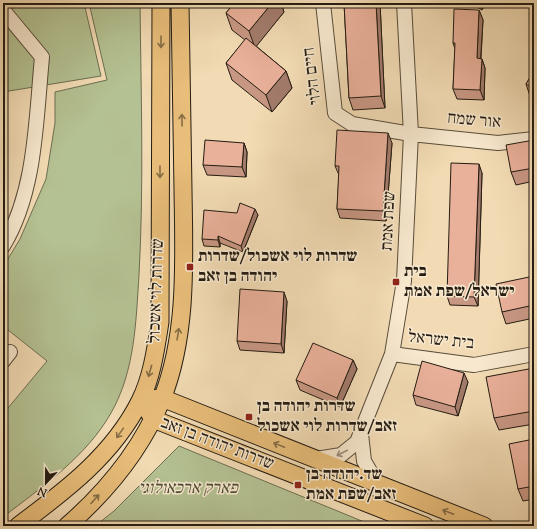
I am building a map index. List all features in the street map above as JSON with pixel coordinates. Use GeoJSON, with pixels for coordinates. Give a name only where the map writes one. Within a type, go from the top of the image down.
{"type":"FeatureCollection","features":[{"type":"Feature","properties":{"kind":"main road","name":"שדרות לוי אשכול"},"geometry":{"type":"LineString","coordinates":[[18,526],[79,479],[102,455],[124,427],[141,400],[150,371],[160,322],[161,3]]}},
{"type":"Feature","properties":{"kind":"main road","name":"שדרות לוי אשכול"},"geometry":{"type":"LineString","coordinates":[[67,526],[93,502],[107,486],[128,459],[153,419],[162,398],[175,353],[180,324],[182,281],[183,210],[180,3]]}},
{"type":"Feature","properties":{"kind":"main road","name":"שדרות יהודה בן זאב"},"geometry":{"type":"LineString","coordinates":[[425,526],[153,419],[141,400],[162,398],[484,526]]}},
{"type":"Feature","properties":{"kind":"street","name":"חיים הלוי"},"geometry":{"type":"LineString","coordinates":[[323,3],[336,113],[352,124],[411,134]]}},
{"type":"Feature","properties":{"kind":"street","name":"שפת אמת"},"geometry":{"type":"LineString","coordinates":[[315,459],[341,455],[357,442],[362,434],[392,354],[404,281],[411,134],[404,3]]}},
{"type":"Feature","properties":{"kind":"street"},"geometry":{"type":"LineString","coordinates":[[3,10],[42,58],[32,163],[19,211],[3,246]]}},
{"type":"Feature","properties":{"kind":"street","name":"אור שמח"},"geometry":{"type":"LineString","coordinates":[[411,134],[498,143],[534,139]]}},
{"type":"Feature","properties":{"kind":"street","name":"בית ישראל"},"geometry":{"type":"LineString","coordinates":[[392,354],[474,365],[534,354]]}},
{"type":"Feature","properties":{"kind":"street","name":"שפת אמת"},"geometry":{"type":"LineString","coordinates":[[362,434],[364,461],[377,484]]}},
{"type":"Feature","properties":{"kind":"green space"},"geometry":{"type":"Polygon","coordinates":[[[3,3],[84,3],[101,76],[3,92],[3,3]]]}},
{"type":"Feature","properties":{"kind":"green space"},"geometry":{"type":"Polygon","coordinates":[[[89,3],[140,3],[142,139],[141,241],[137,310],[133,346],[130,363],[119,397],[101,429],[89,444],[48,483],[3,517],[3,414],[47,361],[3,326],[3,267],[20,239],[46,179],[55,123],[55,92],[107,80],[89,3]]]}},
{"type":"Feature","properties":{"kind":"green space","name":"פארק ארכאולוגי"},"geometry":{"type":"Polygon","coordinates":[[[179,446],[374,526],[95,526],[114,511],[179,446]]]}},
{"type":"Feature","properties":{"kind":"building"},"geometry":{"type":"Polygon","coordinates":[[[234,3],[272,3],[249,31],[226,13],[234,3]]]}},
{"type":"Feature","properties":{"kind":"building"},"geometry":{"type":"Polygon","coordinates":[[[344,3],[376,3],[381,96],[349,98],[344,3]]]}},
{"type":"Feature","properties":{"kind":"building"},"geometry":{"type":"Polygon","coordinates":[[[454,9],[479,10],[477,58],[482,59],[480,90],[453,89],[455,43],[453,43],[454,9]]]}},
{"type":"Feature","properties":{"kind":"building"},"geometry":{"type":"Polygon","coordinates":[[[246,38],[286,71],[266,95],[226,63],[246,38]]]}},
{"type":"Feature","properties":{"kind":"building"},"geometry":{"type":"Polygon","coordinates":[[[534,71],[534,89],[526,84],[534,71]]]}},
{"type":"Feature","properties":{"kind":"building"},"geometry":{"type":"Polygon","coordinates":[[[337,130],[388,133],[383,211],[337,209],[339,166],[335,166],[337,130]]]}},
{"type":"Feature","properties":{"kind":"building"},"geometry":{"type":"Polygon","coordinates":[[[205,140],[244,143],[242,167],[203,165],[205,140]]]}},
{"type":"Feature","properties":{"kind":"building"},"geometry":{"type":"Polygon","coordinates":[[[534,140],[534,168],[511,172],[506,145],[534,140]]]}},
{"type":"Feature","properties":{"kind":"building"},"geometry":{"type":"Polygon","coordinates":[[[451,163],[479,164],[474,297],[447,296],[451,163]]]}},
{"type":"Feature","properties":{"kind":"building"},"geometry":{"type":"Polygon","coordinates":[[[240,203],[255,209],[241,246],[218,236],[218,240],[202,239],[204,210],[237,213],[240,203]]]}},
{"type":"Feature","properties":{"kind":"building"},"geometry":{"type":"Polygon","coordinates":[[[534,276],[534,305],[502,312],[496,284],[534,276]]]}},
{"type":"Feature","properties":{"kind":"building"},"geometry":{"type":"Polygon","coordinates":[[[240,289],[284,292],[281,344],[237,341],[240,289]]]}},
{"type":"Feature","properties":{"kind":"building"},"geometry":{"type":"Polygon","coordinates":[[[313,343],[353,360],[337,398],[296,380],[313,343]]]}},
{"type":"Feature","properties":{"kind":"building"},"geometry":{"type":"Polygon","coordinates":[[[422,361],[464,373],[455,407],[413,395],[422,361]]]}},
{"type":"Feature","properties":{"kind":"building"},"geometry":{"type":"Polygon","coordinates":[[[534,368],[534,411],[494,418],[486,377],[534,368]]]}},
{"type":"Feature","properties":{"kind":"building"},"geometry":{"type":"Polygon","coordinates":[[[534,439],[534,486],[518,489],[509,444],[534,439]]]}},
{"type":"Feature","properties":{"kind":"place","name":"שדרות לוי אשכול/שדרות יהודה בן זאב"},"geometry":{"type":"Point","coordinates":[190,267]}},
{"type":"Feature","properties":{"kind":"place","name":"בית ישראל/שפת אמת"},"geometry":{"type":"Point","coordinates":[396,282]}},
{"type":"Feature","properties":{"kind":"place","name":"שדרות יהודה בן זאב/שדרות לוי אשכול"},"geometry":{"type":"Point","coordinates":[249,417]}},
{"type":"Feature","properties":{"kind":"place","name":"שד.יהודה בן זאב/שפת אמת"},"geometry":{"type":"Point","coordinates":[298,485]}}]}
